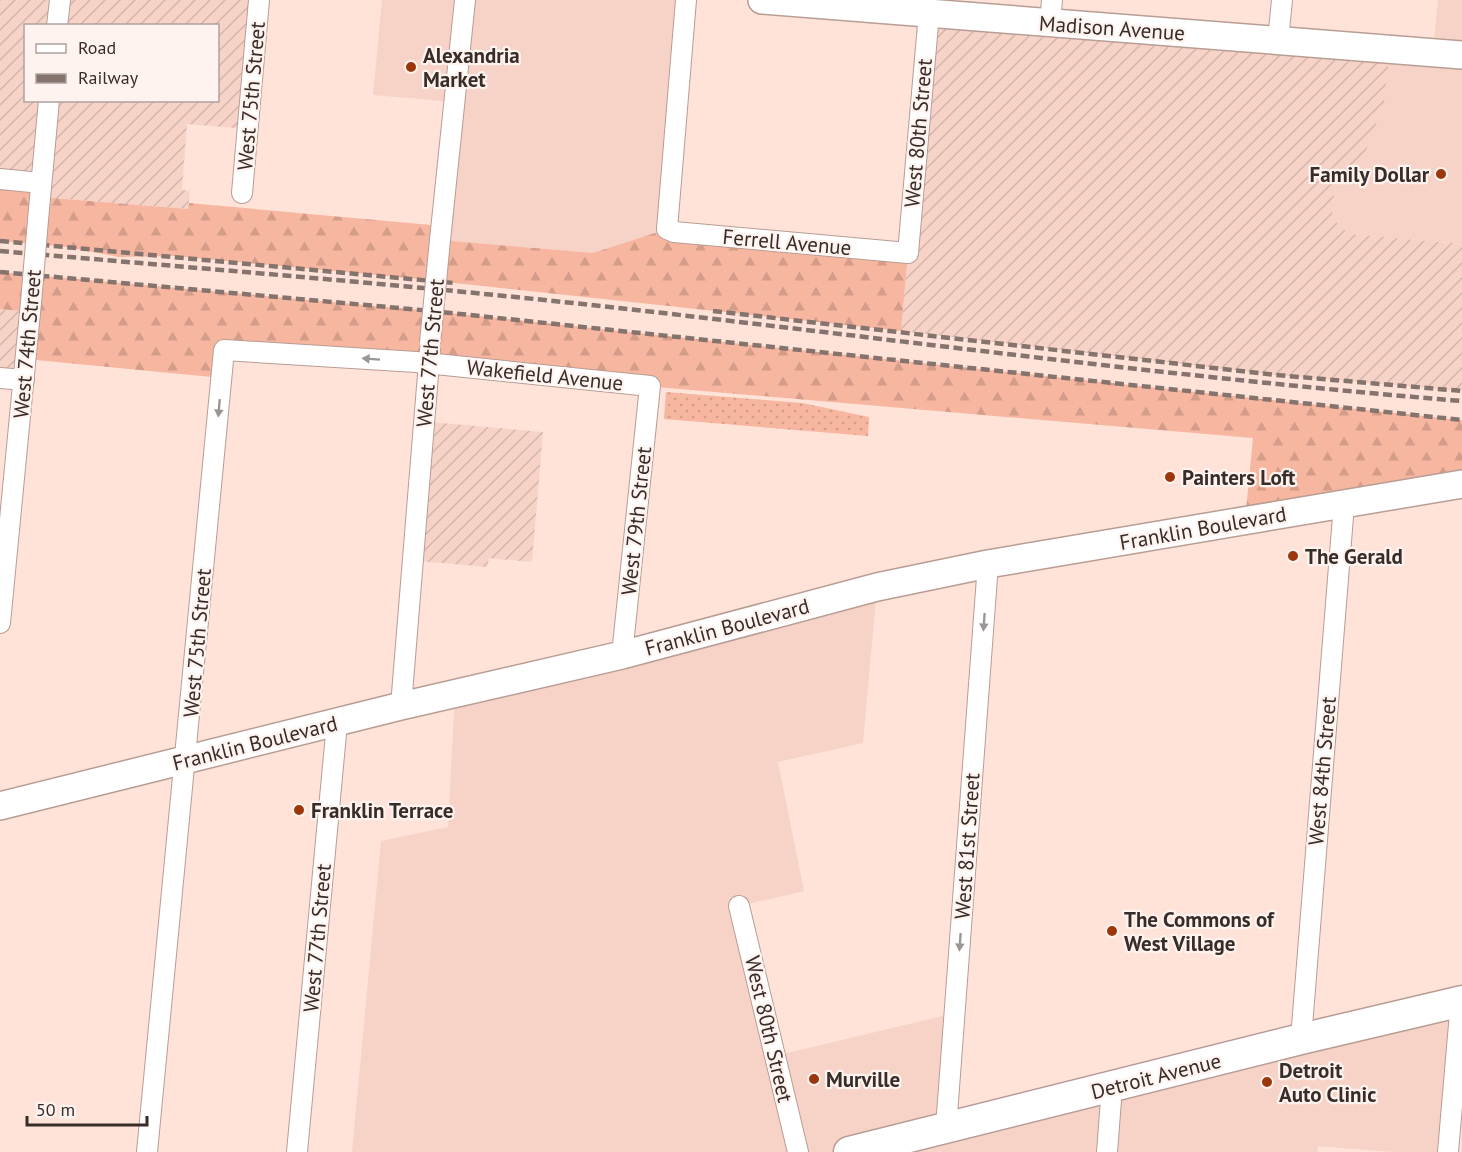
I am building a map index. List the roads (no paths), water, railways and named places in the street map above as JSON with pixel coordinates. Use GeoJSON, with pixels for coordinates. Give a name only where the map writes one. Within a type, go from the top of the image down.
{"type":"FeatureCollection","features":[{"type":"Feature","properties":{"kind":"main road","name":"Detroit Avenue"},"geometry":{"type":"LineString","coordinates":[[849,1152],[1461,1001]]}},
{"type":"Feature","properties":{"kind":"street"},"geometry":{"type":"LineString","coordinates":[[57,24],[60,0]]}},
{"type":"Feature","properties":{"kind":"street","name":"West 75th Street"},"geometry":{"type":"LineString","coordinates":[[242,193],[259,0]]}},
{"type":"Feature","properties":{"kind":"street","name":"West 77th Street"},"geometry":{"type":"LineString","coordinates":[[401,706],[430,344],[465,0]]}},
{"type":"Feature","properties":{"kind":"street","name":"Ferrell Avenue"},"geometry":{"type":"LineString","coordinates":[[686,0],[667,229],[674,232],[908,253]]}},
{"type":"Feature","properties":{"kind":"street","name":"Madison Avenue"},"geometry":{"type":"LineString","coordinates":[[762,0],[929,14],[1051,12],[1278,40],[1462,55]]}},
{"type":"Feature","properties":{"kind":"street"},"geometry":{"type":"LineString","coordinates":[[1278,40],[1282,0]]}},
{"type":"Feature","properties":{"kind":"street","name":"West 80th Street"},"geometry":{"type":"LineString","coordinates":[[908,253],[929,14]]}},
{"type":"Feature","properties":{"kind":"street","name":"West 74th Street"},"geometry":{"type":"LineString","coordinates":[[0,623],[49,102]]}},
{"type":"Feature","properties":{"kind":"street"},"geometry":{"type":"LineString","coordinates":[[0,179],[41,183]]}},
{"type":"Feature","properties":{"kind":"street","name":"West 75th Street"},"geometry":{"type":"LineString","coordinates":[[147,1152],[224,350]]}},
{"type":"Feature","properties":{"kind":"street","name":"Wakefield Avenue"},"geometry":{"type":"LineString","coordinates":[[224,350],[429,363],[650,386]]}},
{"type":"Feature","properties":{"kind":"street"},"geometry":{"type":"LineString","coordinates":[[0,378],[24,380]]}},
{"type":"Feature","properties":{"kind":"street","name":"West 79th Street"},"geometry":{"type":"LineString","coordinates":[[622,656],[650,386]]}},
{"type":"Feature","properties":{"kind":"street","name":"Franklin Boulevard"},"geometry":{"type":"LineString","coordinates":[[0,806],[401,706],[622,656],[876,587],[988,564],[1462,484]]}},
{"type":"Feature","properties":{"kind":"street","name":"West 84th Street"},"geometry":{"type":"LineString","coordinates":[[1301,1039],[1344,504]]}},
{"type":"Feature","properties":{"kind":"street","name":"West 81st Street"},"geometry":{"type":"LineString","coordinates":[[946,1128],[988,564]]}},
{"type":"Feature","properties":{"kind":"street","name":"West 77th Street"},"geometry":{"type":"LineString","coordinates":[[297,1152],[337,723]]}},
{"type":"Feature","properties":{"kind":"street","name":"West 80th Street"},"geometry":{"type":"LineString","coordinates":[[739,906],[798,1152]]}},
{"type":"Feature","properties":{"kind":"street"},"geometry":{"type":"LineString","coordinates":[[1448,1152],[1461,1001]]}},
{"type":"Feature","properties":{"kind":"street"},"geometry":{"type":"LineString","coordinates":[[1107,1152],[1112,1087]]}},
{"type":"Feature","properties":{"kind":"railway"},"geometry":{"type":"LineString","coordinates":[[0,241],[454,283]]}},
{"type":"Feature","properties":{"kind":"railway"},"geometry":{"type":"LineString","coordinates":[[0,251],[491,295],[1159,371],[1462,401]]}},
{"type":"Feature","properties":{"kind":"railway"},"geometry":{"type":"LineString","coordinates":[[0,272],[432,311],[1462,420]]}},
{"type":"Feature","properties":{"kind":"railway"},"geometry":{"type":"LineString","coordinates":[[713,311],[1276,375],[1462,391]]}},
{"type":"Feature","properties":{"kind":"place","name":"Alexandria Market"},"geometry":{"type":"Point","coordinates":[411,67]}},
{"type":"Feature","properties":{"kind":"place","name":"Family Dollar"},"geometry":{"type":"Point","coordinates":[1441,174]}},
{"type":"Feature","properties":{"kind":"place","name":"Painters Loft"},"geometry":{"type":"Point","coordinates":[1170,477]}},
{"type":"Feature","properties":{"kind":"place","name":"The Gerald"},"geometry":{"type":"Point","coordinates":[1293,556]}},
{"type":"Feature","properties":{"kind":"place","name":"Franklin Terrace"},"geometry":{"type":"Point","coordinates":[299,810]}},
{"type":"Feature","properties":{"kind":"place","name":"The Commons of West Village"},"geometry":{"type":"Point","coordinates":[1112,931]}},
{"type":"Feature","properties":{"kind":"place","name":"Murville"},"geometry":{"type":"Point","coordinates":[814,1079]}},
{"type":"Feature","properties":{"kind":"place","name":"Detroit Auto Clinic"},"geometry":{"type":"Point","coordinates":[1267,1082]}}]}
